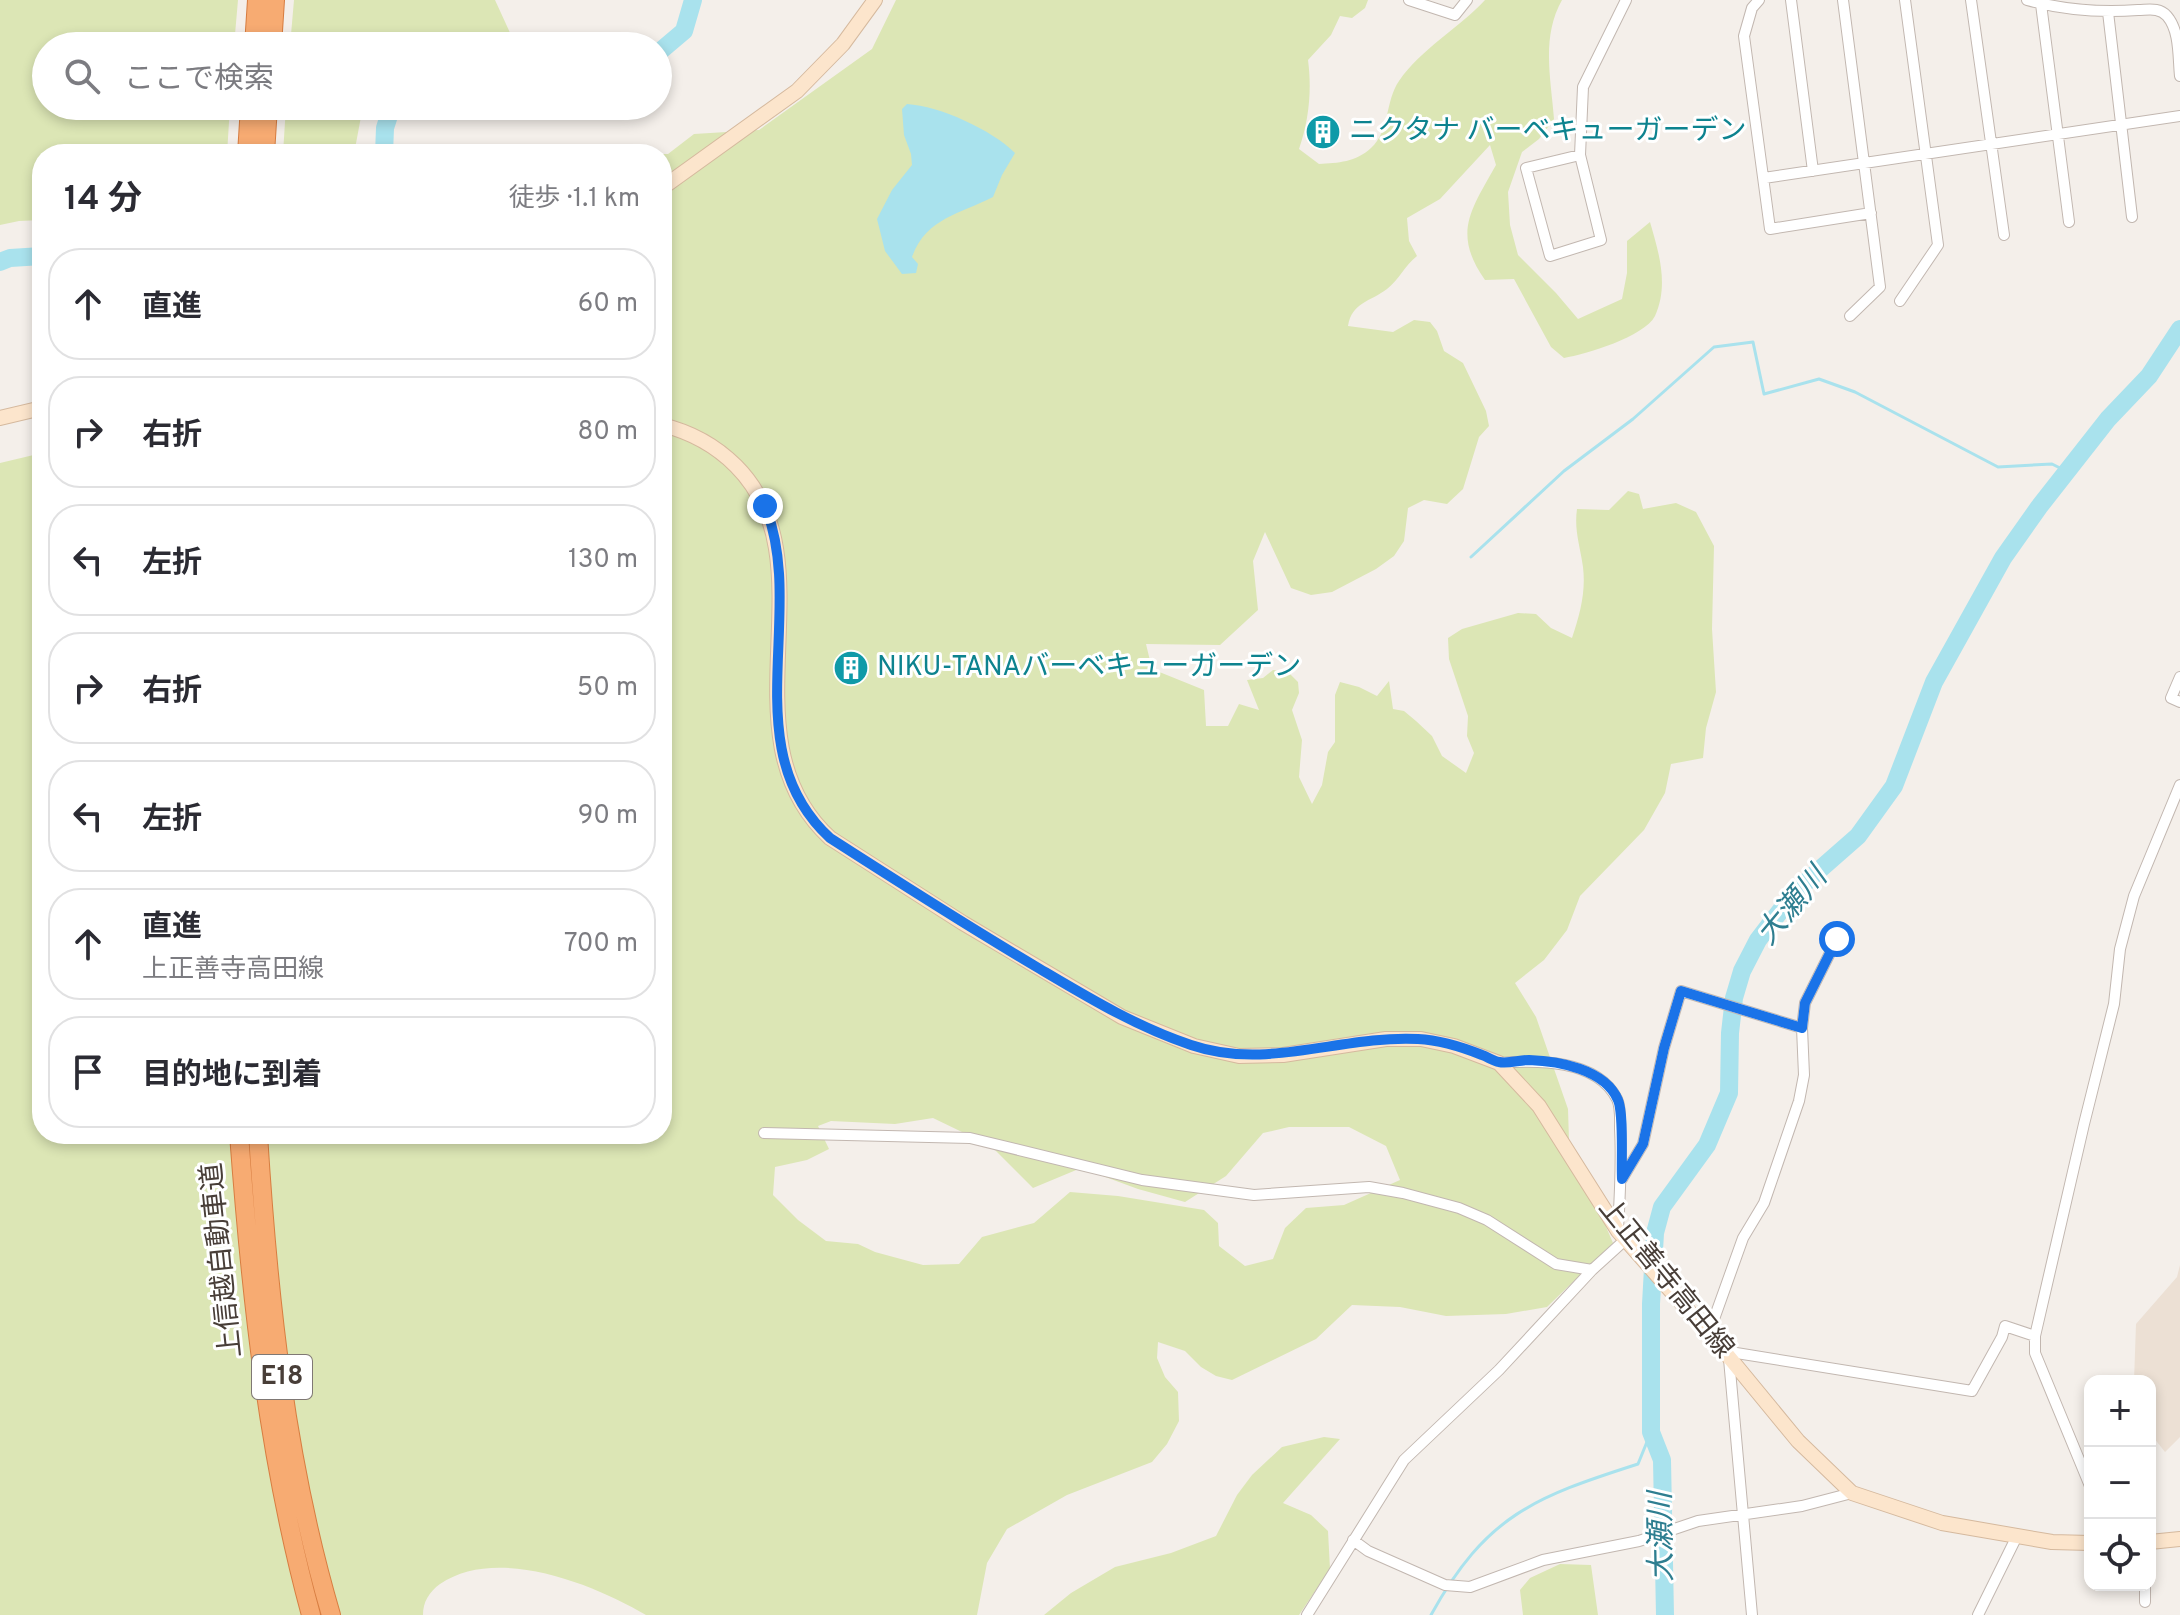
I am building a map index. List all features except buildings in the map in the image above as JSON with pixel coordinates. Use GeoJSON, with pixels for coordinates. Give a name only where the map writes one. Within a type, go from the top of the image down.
{"type":"FeatureCollection","features":[{"type":"Feature","properties":{"kind":"highway"},"geometry":{"type":"LineString","coordinates":[[255,32],[257,0]]}},
{"type":"Feature","properties":{"kind":"highway"},"geometry":{"type":"LineString","coordinates":[[273,32],[275,0]]}},
{"type":"Feature","properties":{"kind":"highway"},"geometry":{"type":"LineString","coordinates":[[250,144],[256,120]]}},
{"type":"Feature","properties":{"kind":"highway"},"geometry":{"type":"LineString","coordinates":[[259,120],[263,144]]}},
{"type":"Feature","properties":{"kind":"highway","name":"上信越自動車道"},"geometry":{"type":"LineString","coordinates":[[240,1144],[250,1271],[268,1415],[311,1615]]}},
{"type":"Feature","properties":{"kind":"highway","name":"上信越自動車道"},"geometry":{"type":"LineString","coordinates":[[259,1144],[269,1272],[286,1412],[310,1536],[331,1615]]}},
{"type":"Feature","properties":{"kind":"main road"},"geometry":{"type":"LineString","coordinates":[[672,181],[797,91],[843,44],[875,0]]}},
{"type":"Feature","properties":{"kind":"main road"},"geometry":{"type":"LineString","coordinates":[[0,418],[32,410]]}},
{"type":"Feature","properties":{"kind":"main road","name":"上正善寺高田線"},"geometry":{"type":"LineString","coordinates":[[672,428],[693,435],[730,461],[756,491],[769,515],[778,573],[776,678],[779,731],[789,776],[800,800],[813,823],[830,838],[963,923],[1122,1017],[1194,1046],[1239,1056],[1283,1055],[1386,1039],[1421,1039],[1454,1046],[1499,1063],[1539,1106],[1621,1235],[1709,1333],[1798,1441],[1852,1493],[1942,1523],[2052,1542],[2084,1543]]}},
{"type":"Feature","properties":{"kind":"main road"},"geometry":{"type":"LineString","coordinates":[[2156,1541],[2180,1539]]}},
{"type":"Feature","properties":{"kind":"street"},"geometry":{"type":"LineString","coordinates":[[1409,0],[1455,15],[1467,0]]}},
{"type":"Feature","properties":{"kind":"street"},"geometry":{"type":"LineString","coordinates":[[1580,155],[1526,168],[1550,256],[1601,240],[1580,155],[1583,87],[1626,0]]}},
{"type":"Feature","properties":{"kind":"street"},"geometry":{"type":"LineString","coordinates":[[1759,0],[1752,8],[1744,36],[1770,229],[1871,213]]}},
{"type":"Feature","properties":{"kind":"street"},"geometry":{"type":"LineString","coordinates":[[1791,0],[1813,171]]}},
{"type":"Feature","properties":{"kind":"street"},"geometry":{"type":"LineString","coordinates":[[1843,0],[1880,287],[1850,316]]}},
{"type":"Feature","properties":{"kind":"street"},"geometry":{"type":"LineString","coordinates":[[1900,301],[1938,245],[1905,0]]}},
{"type":"Feature","properties":{"kind":"street"},"geometry":{"type":"LineString","coordinates":[[1971,0],[2004,235]]}},
{"type":"Feature","properties":{"kind":"street"},"geometry":{"type":"LineString","coordinates":[[2027,0],[2060,9],[2108,12],[2157,9],[2177,30],[2180,76]]}},
{"type":"Feature","properties":{"kind":"street"},"geometry":{"type":"LineString","coordinates":[[2041,4],[2069,222]]}},
{"type":"Feature","properties":{"kind":"street"},"geometry":{"type":"LineString","coordinates":[[2108,12],[2132,217]]}},
{"type":"Feature","properties":{"kind":"street"},"geometry":{"type":"LineString","coordinates":[[1764,178],[2180,116]]}},
{"type":"Feature","properties":{"kind":"street"},"geometry":{"type":"LineString","coordinates":[[2180,677],[2171,698],[2180,702]]}},
{"type":"Feature","properties":{"kind":"street"},"geometry":{"type":"LineString","coordinates":[[2084,1471],[2035,1353],[2035,1336],[2114,1004],[2120,949],[2134,896],[2180,785]]}},
{"type":"Feature","properties":{"kind":"street"},"geometry":{"type":"LineString","coordinates":[[1709,1333],[1743,1238],[1764,1203],[1799,1101],[1804,1075],[1802,1028],[1805,1003],[1837,939]]}},
{"type":"Feature","properties":{"kind":"street"},"geometry":{"type":"LineString","coordinates":[[1622,1179],[1643,1144],[1664,1048],[1681,991],[1802,1028]]}},
{"type":"Feature","properties":{"kind":"street"},"geometry":{"type":"LineString","coordinates":[[1307,1615],[1404,1460],[1499,1370],[1621,1235],[1619,1102],[1609,1088],[1594,1076],[1572,1066],[1529,1060],[1499,1063]]}},
{"type":"Feature","properties":{"kind":"street"},"geometry":{"type":"LineString","coordinates":[[764,1133],[970,1138],[1142,1180],[1254,1195],[1369,1187],[1459,1208],[1487,1220],[1556,1264],[1592,1270]]}},
{"type":"Feature","properties":{"kind":"street"},"geometry":{"type":"LineString","coordinates":[[1752,1615],[1727,1354],[1972,1391],[2005,1326],[2035,1336]]}},
{"type":"Feature","properties":{"kind":"street"},"geometry":{"type":"LineString","coordinates":[[1353,1540],[1368,1551],[1445,1585],[1470,1587],[1543,1560],[1639,1541],[1698,1521],[1802,1506],[1852,1493]]}},
{"type":"Feature","properties":{"kind":"street"},"geometry":{"type":"LineString","coordinates":[[1978,1615],[2017,1536]]}},
{"type":"Feature","properties":{"kind":"street"},"geometry":{"type":"LineString","coordinates":[[2145,1591],[2145,1602]]}},
{"type":"Feature","properties":{"kind":"shaded area"},"geometry":{"type":"Polygon","coordinates":[[[2180,1265],[2180,1437],[2165,1452],[2156,1441],[2156,1375],[2134,1375],[2136,1324],[2177,1277],[2180,1265]]]}},
{"type":"Feature","properties":{"kind":"green space"},"geometry":{"type":"Polygon","coordinates":[[[0,0],[238,0],[235,32],[32,32],[32,120],[229,120],[228,144],[32,144],[32,220],[0,225],[0,0]]]}},
{"type":"Feature","properties":{"kind":"green space"},"geometry":{"type":"Polygon","coordinates":[[[294,0],[495,0],[510,32],[291,32],[294,0]]]}},
{"type":"Feature","properties":{"kind":"green space"},"geometry":{"type":"Polygon","coordinates":[[[896,0],[1368,0],[1365,8],[1352,18],[1340,16],[1331,35],[1308,60],[1309,105],[1299,149],[1319,164],[1340,162],[1353,159],[1371,148],[1385,125],[1395,89],[1408,69],[1485,0],[1562,0],[1549,43],[1554,119],[1539,139],[1522,152],[1508,192],[1510,225],[1518,255],[1578,319],[1622,299],[1627,273],[1627,241],[1650,222],[1662,281],[1655,316],[1649,324],[1627,337],[1564,358],[1551,347],[1514,279],[1485,280],[1469,249],[1467,235],[1473,209],[1496,165],[1490,145],[1440,199],[1407,218],[1409,241],[1417,256],[1391,285],[1353,312],[1348,326],[1393,332],[1414,320],[1430,322],[1444,351],[1463,363],[1486,411],[1489,426],[1479,437],[1463,489],[1447,504],[1424,500],[1408,508],[1404,541],[1394,556],[1332,592],[1311,595],[1291,588],[1265,532],[1253,561],[1258,610],[1220,645],[1146,644],[1152,669],[1204,690],[1206,726],[1228,726],[1239,704],[1259,710],[1247,680],[1263,678],[1273,670],[1287,671],[1298,682],[1299,693],[1292,710],[1302,740],[1299,777],[1312,804],[1322,785],[1328,752],[1335,742],[1335,695],[1340,682],[1377,696],[1389,681],[1393,709],[1404,711],[1416,721],[1432,736],[1442,756],[1466,773],[1474,753],[1467,736],[1468,716],[1449,659],[1448,638],[1462,629],[1518,613],[1536,614],[1551,628],[1572,638],[1584,585],[1577,509],[1609,510],[1628,491],[1639,494],[1643,509],[1676,503],[1696,512],[1714,546],[1712,629],[1716,692],[1706,728],[1703,758],[1671,764],[1665,793],[1644,830],[1580,896],[1567,930],[1544,960],[1515,983],[1536,1017],[1568,1109],[1569,1141],[1613,1243],[1547,1307],[1506,1314],[1446,1316],[1400,1307],[1352,1305],[1316,1339],[1232,1380],[1216,1376],[1201,1367],[1185,1351],[1158,1342],[1157,1358],[1165,1377],[1178,1392],[1179,1421],[1167,1444],[1152,1462],[1067,1495],[1007,1529],[987,1563],[977,1615],[646,1615],[573,1581],[516,1568],[488,1568],[463,1573],[440,1584],[427,1598],[423,1615],[0,1615],[0,463],[32,455],[32,1144],[672,1144],[672,151],[694,134],[759,130],[872,49],[896,0]],[[933,1118],[895,1124],[831,1121],[818,1126],[829,1149],[807,1160],[775,1167],[773,1195],[798,1220],[826,1241],[858,1244],[923,1265],[959,1264],[982,1237],[1034,1223],[1070,1192],[1118,1196],[1204,1210],[1218,1223],[1219,1246],[1245,1266],[1273,1259],[1285,1228],[1306,1208],[1344,1205],[1400,1180],[1386,1146],[1349,1127],[1289,1127],[1263,1133],[1226,1176],[1185,1202],[1081,1168],[1033,1188],[991,1146],[933,1118]]]}},
{"type":"Feature","properties":{"kind":"green space"},"geometry":{"type":"Polygon","coordinates":[[[285,120],[360,120],[356,144],[284,144],[285,120]]]}},
{"type":"Feature","properties":{"kind":"green space"},"geometry":{"type":"Polygon","coordinates":[[[1324,1437],[1340,1439],[1283,1503],[1311,1515],[1328,1531],[1330,1569],[1299,1615],[1044,1615],[1071,1593],[1115,1567],[1171,1553],[1216,1536],[1237,1495],[1252,1475],[1282,1447],[1324,1437]]]}},
{"type":"Feature","properties":{"kind":"green space"},"geometry":{"type":"Polygon","coordinates":[[[1560,1564],[1591,1565],[1598,1615],[1523,1615],[1520,1590],[1530,1578],[1560,1564]]]}},
{"type":"Feature","properties":{"kind":"water"},"geometry":{"type":"Polygon","coordinates":[[[907,104],[935,109],[965,121],[993,136],[1015,153],[993,197],[935,225],[918,244],[912,257],[918,264],[916,273],[902,274],[885,251],[877,219],[892,190],[912,165],[904,135],[902,109],[907,104]]]}},
{"type":"Feature","properties":{"kind":"waterway"},"geometry":{"type":"LineString","coordinates":[[672,41],[684,31],[693,0]]}},
{"type":"Feature","properties":{"kind":"waterway"},"geometry":{"type":"LineString","coordinates":[[384,144],[388,120]]}},
{"type":"Feature","properties":{"kind":"waterway"},"geometry":{"type":"LineString","coordinates":[[0,262],[32,257]]}},
{"type":"Feature","properties":{"kind":"waterway","name":"大瀬川"},"geometry":{"type":"LineString","coordinates":[[1665,1615],[1662,1460],[1651,1432],[1651,1304],[1655,1233],[1662,1207],[1707,1145],[1729,1093],[1730,1033],[1734,998],[1742,971],[1758,940],[1781,910],[1809,879],[1858,836],[1894,786],[1934,682],[2003,558],[2108,419],[2149,376],[2180,329]]}},
{"type":"Feature","properties":{"kind":"waterway"},"geometry":{"type":"LineString","coordinates":[[1471,557],[1564,471],[1633,419],[1714,347],[1753,342],[1764,394],[1819,379],[1855,392],[1998,467],[2052,464],[2068,472]]}},
{"type":"Feature","properties":{"kind":"waterway"},"geometry":{"type":"LineString","coordinates":[[1431,1615],[1451,1581],[1494,1532],[1516,1514],[1542,1500],[1638,1464],[1651,1432]]}},
{"type":"Feature","properties":{"kind":"place","name":"ニクタナ バーベキューガーデン"},"geometry":{"type":"Point","coordinates":[1323,132]}},
{"type":"Feature","properties":{"kind":"place","name":"NIKU-TANAバーベキューガーデン"},"geometry":{"type":"Point","coordinates":[851,668]}},
{"type":"Feature","properties":{"kind":"route"},"geometry":{"type":"LineString","coordinates":[[765,506],[772,525],[778,573],[776,678],[779,731],[789,776],[813,823],[830,838],[963,923],[1122,1017],[1155,1032],[1194,1046],[1239,1056],[1283,1055],[1386,1039],[1421,1039],[1484,1055],[1499,1063],[1529,1060],[1572,1066],[1594,1076],[1609,1088],[1619,1102],[1622,1179],[1643,1144],[1664,1048],[1681,991],[1802,1028],[1805,1003],[1837,939]]}}]}
